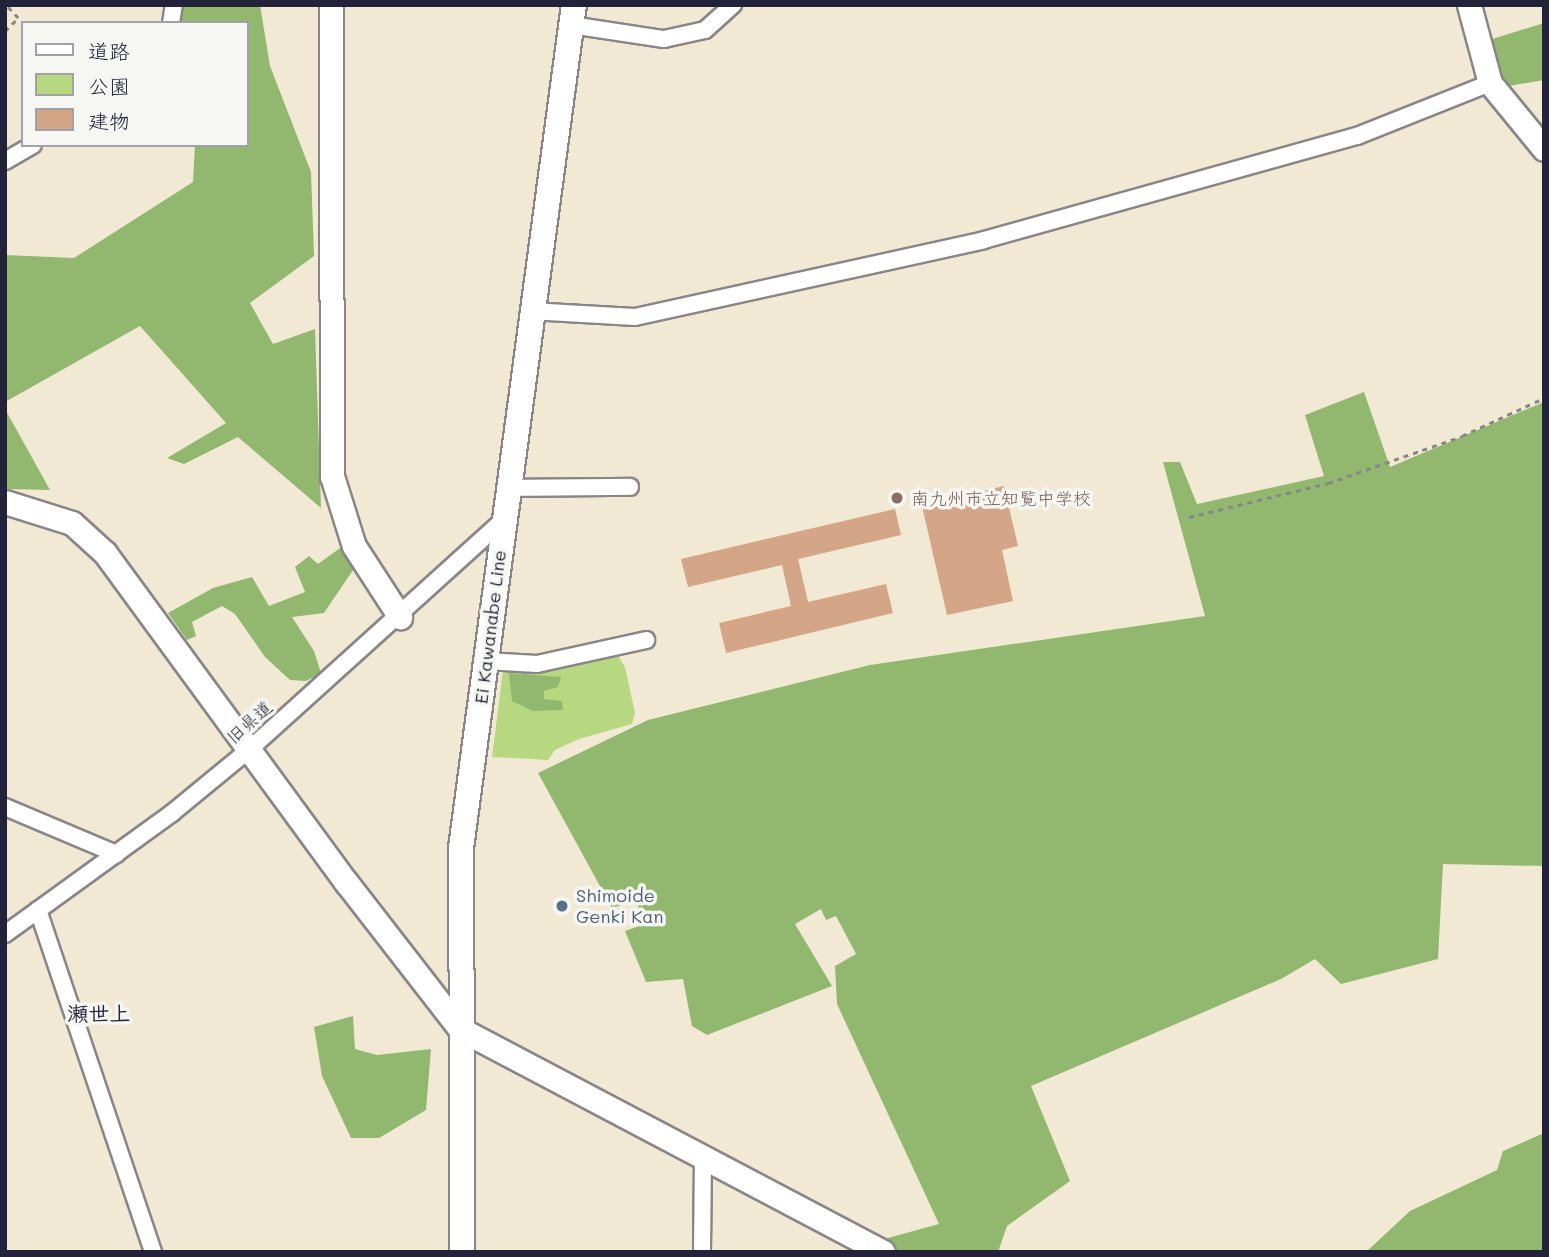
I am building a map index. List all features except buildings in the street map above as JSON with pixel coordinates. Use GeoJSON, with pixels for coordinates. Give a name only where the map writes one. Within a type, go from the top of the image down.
{"type":"FeatureCollection","features":[{"type":"Feature","properties":{"kind":"main road","name":"Ei Kawanabe Line"},"geometry":{"type":"LineString","coordinates":[[462,1252],[461,848],[530,311],[573,15]]}},
{"type":"Feature","properties":{"kind":"street"},"geometry":{"type":"LineString","coordinates":[[331,5],[332,476],[354,546],[400,617]]}},
{"type":"Feature","properties":{"kind":"street"},"geometry":{"type":"LineString","coordinates":[[573,15],[664,39],[705,30],[733,5]]}},
{"type":"Feature","properties":{"kind":"street"},"geometry":{"type":"LineString","coordinates":[[1469,5],[1480,61],[1490,83],[1544,149]]}},
{"type":"Feature","properties":{"kind":"street"},"geometry":{"type":"LineString","coordinates":[[530,311],[635,317],[984,240],[1357,136],[1490,83]]}},
{"type":"Feature","properties":{"kind":"street"},"geometry":{"type":"LineString","coordinates":[[5,161],[30,147]]}},
{"type":"Feature","properties":{"kind":"street"},"geometry":{"type":"LineString","coordinates":[[507,488],[630,487]]}},
{"type":"Feature","properties":{"kind":"street"},"geometry":{"type":"LineString","coordinates":[[5,502],[54,515],[89,534],[251,748],[346,882],[460,1029],[703,1160],[883,1252]]}},
{"type":"Feature","properties":{"kind":"street","name":"旧県道"},"geometry":{"type":"LineString","coordinates":[[5,934],[116,854],[251,748],[400,617],[503,520]]}},
{"type":"Feature","properties":{"kind":"street"},"geometry":{"type":"LineString","coordinates":[[486,661],[537,664],[646,640]]}},
{"type":"Feature","properties":{"kind":"street"},"geometry":{"type":"LineString","coordinates":[[5,807],[116,854]]}},
{"type":"Feature","properties":{"kind":"street"},"geometry":{"type":"LineString","coordinates":[[38,910],[153,1252]]}},
{"type":"Feature","properties":{"kind":"street"},"geometry":{"type":"LineString","coordinates":[[702,1252],[703,1160]]}},
{"type":"Feature","properties":{"kind":"path"},"geometry":{"type":"LineString","coordinates":[[5,31],[18,18],[6,5]]}},
{"type":"Feature","properties":{"kind":"path"},"geometry":{"type":"LineString","coordinates":[[1189,517],[1328,484],[1462,436],[1544,398]]}},
{"type":"Feature","properties":{"kind":"green space"},"geometry":{"type":"Polygon","coordinates":[[[183,5],[260,5],[270,66],[311,172],[314,256],[250,303],[273,344],[315,329],[321,508],[238,437],[184,464],[167,458],[226,423],[140,326],[5,402],[5,255],[74,258],[193,182],[195,147],[248,147],[248,21],[180,21],[183,5]]]}},
{"type":"Feature","properties":{"kind":"green space"},"geometry":{"type":"Polygon","coordinates":[[[1544,23],[1544,80],[1503,87],[1486,41],[1544,23]]]}},
{"type":"Feature","properties":{"kind":"green space"},"geometry":{"type":"Polygon","coordinates":[[[1364,392],[1390,467],[1544,402],[1544,866],[1443,864],[1438,959],[1341,984],[1315,959],[1281,979],[1031,1086],[1070,1181],[1007,1226],[998,1252],[898,1252],[877,1241],[939,1224],[837,1004],[835,966],[856,954],[836,916],[826,920],[821,909],[795,924],[832,986],[707,1035],[692,1026],[683,979],[646,982],[625,931],[645,924],[636,900],[612,908],[538,773],[648,720],[870,665],[1205,616],[1163,462],[1180,462],[1197,504],[1324,476],[1305,415],[1364,392]]]}},
{"type":"Feature","properties":{"kind":"green space"},"geometry":{"type":"Polygon","coordinates":[[[5,409],[50,490],[5,489],[5,409]]]}},
{"type":"Feature","properties":{"kind":"green space"},"geometry":{"type":"Polygon","coordinates":[[[340,548],[355,567],[324,613],[292,617],[314,651],[321,673],[306,681],[290,680],[265,657],[235,614],[222,606],[192,622],[196,636],[187,640],[168,613],[213,588],[252,577],[269,606],[305,592],[295,567],[309,556],[318,564],[340,548]]]}},
{"type":"Feature","properties":{"kind":"green space"},"geometry":{"type":"Polygon","coordinates":[[[617,654],[625,667],[635,713],[632,724],[579,739],[555,750],[548,760],[492,757],[503,670],[551,671],[617,654]]]}},
{"type":"Feature","properties":{"kind":"green space"},"geometry":{"type":"Polygon","coordinates":[[[509,673],[561,677],[558,687],[544,691],[544,699],[562,701],[563,710],[533,711],[512,701],[509,673]]]}},
{"type":"Feature","properties":{"kind":"green space"},"geometry":{"type":"Polygon","coordinates":[[[353,1016],[355,1049],[377,1055],[431,1049],[426,1110],[379,1138],[351,1138],[322,1076],[314,1027],[353,1016]]]}},
{"type":"Feature","properties":{"kind":"green space"},"geometry":{"type":"Polygon","coordinates":[[[1544,1133],[1544,1252],[1366,1252],[1410,1211],[1497,1170],[1503,1151],[1544,1133]]]}},
{"type":"Feature","properties":{"kind":"place","name":"南九州市立知覧中学校"},"geometry":{"type":"Point","coordinates":[897,498]}},
{"type":"Feature","properties":{"kind":"place","name":"Shimoide Genki Kan"},"geometry":{"type":"Point","coordinates":[562,906]}},
{"type":"Feature","properties":{"kind":"district","name":"瀬世上"},"geometry":{"type":"Point","coordinates":[99,1013]}}]}
